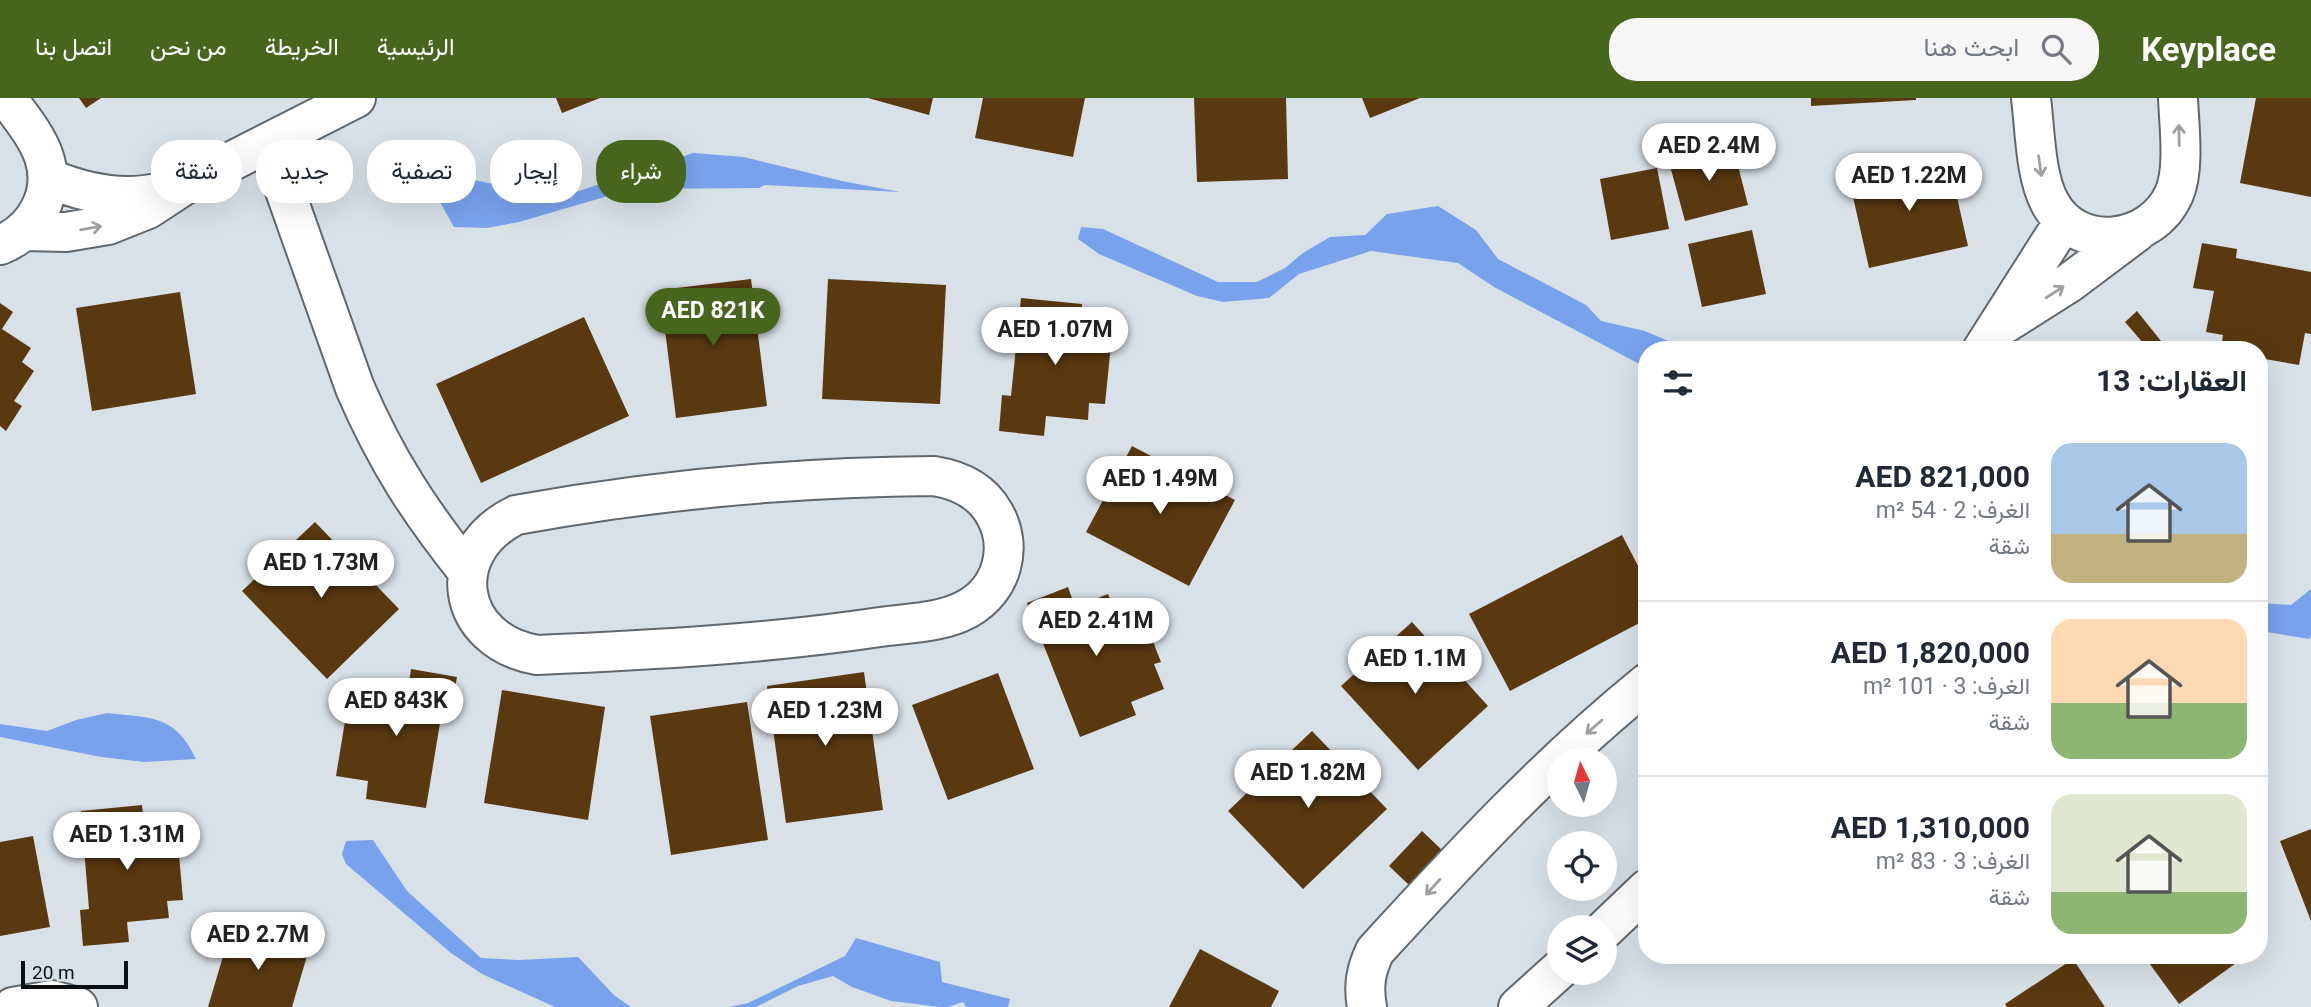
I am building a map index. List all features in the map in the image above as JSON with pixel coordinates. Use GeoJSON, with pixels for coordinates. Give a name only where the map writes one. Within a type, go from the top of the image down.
{"type":"FeatureCollection","features":[{"type":"Feature","properties":{"kind":"street"},"geometry":{"type":"LineString","coordinates":[[7,98],[36,139],[48,178],[46,198],[37,216],[12,238]]}},
{"type":"Feature","properties":{"kind":"street"},"geometry":{"type":"LineString","coordinates":[[274,140],[356,98]]}},
{"type":"Feature","properties":{"kind":"street"},"geometry":{"type":"LineString","coordinates":[[2031,98],[2043,189],[2051,206],[2064,221],[2080,231],[2099,237],[2118,237],[2137,232]]}},
{"type":"Feature","properties":{"kind":"street"},"geometry":{"type":"LineString","coordinates":[[1990,339],[2154,222],[2167,208],[2176,191],[2179,172],[2178,98]]}},
{"type":"Feature","properties":{"kind":"street"},"geometry":{"type":"LineString","coordinates":[[48,178],[73,189],[101,195],[129,197],[151,194]]}},
{"type":"Feature","properties":{"kind":"street"},"geometry":{"type":"LineString","coordinates":[[12,238],[108,225],[157,203]]}},
{"type":"Feature","properties":{"kind":"street"},"geometry":{"type":"LineString","coordinates":[[289,203],[338,342],[389,460],[413,500],[468,572],[468,592],[473,611],[484,629],[499,642],[517,651],[537,655],[759,642],[850,632],[951,616],[970,608],[998,580],[1003,559],[1003,538],[998,519],[988,501],[972,488],[954,480],[934,477],[855,477],[775,481],[696,488],[516,515],[498,524],[484,537],[474,553],[468,572]]}},
{"type":"Feature","properties":{"kind":"street"},"geometry":{"type":"LineString","coordinates":[[1990,339],[2064,221]]}},
{"type":"Feature","properties":{"kind":"street"},"geometry":{"type":"LineString","coordinates":[[1367,1007],[1364,987],[1367,968],[1375,951],[1514,802],[1579,740],[1638,691]]}},
{"type":"Feature","properties":{"kind":"street"},"geometry":{"type":"LineString","coordinates":[[1617,918],[1638,898]]}},
{"type":"Feature","properties":{"kind":"street"},"geometry":{"type":"LineString","coordinates":[[1518,1007],[1547,981]]}},
{"type":"Feature","properties":{"kind":"street"},"geometry":{"type":"LineString","coordinates":[[13,1007],[52,1000],[78,1007]]}},
{"type":"Feature","properties":{"kind":"water"},"geometry":{"type":"Polygon","coordinates":[[[693,153],[744,157],[900,192],[765,185],[759,188],[686,189],[686,155],[693,153]]]}},
{"type":"Feature","properties":{"kind":"water"},"geometry":{"type":"Polygon","coordinates":[[[476,180],[490,183],[490,203],[582,203],[582,190],[596,185],[596,199],[519,222],[487,228],[454,227],[440,203],[476,203],[476,180]]]}},
{"type":"Feature","properties":{"kind":"water"},"geometry":{"type":"Polygon","coordinates":[[[1438,206],[1476,230],[1498,259],[1586,305],[1601,321],[1645,331],[1668,341],[1638,341],[1638,363],[1494,287],[1458,263],[1371,251],[1299,274],[1269,298],[1223,302],[1197,296],[1099,254],[1078,239],[1081,227],[1103,229],[1218,282],[1257,282],[1285,268],[1303,253],[1330,237],[1365,235],[1387,214],[1438,206]]]}},
{"type":"Feature","properties":{"kind":"water"},"geometry":{"type":"Polygon","coordinates":[[[2311,589],[2309,639],[2268,632],[2268,604],[2291,605],[2311,589]]]}},
{"type":"Feature","properties":{"kind":"water"},"geometry":{"type":"Polygon","coordinates":[[[107,713],[149,718],[170,726],[188,744],[196,759],[144,762],[101,757],[0,737],[0,724],[47,731],[76,720],[107,713]]]}},
{"type":"Feature","properties":{"kind":"water"},"geometry":{"type":"Polygon","coordinates":[[[373,840],[407,891],[481,958],[519,960],[578,957],[615,996],[631,1007],[555,1007],[482,974],[451,953],[346,864],[342,854],[346,841],[373,840]]]}},
{"type":"Feature","properties":{"kind":"water"},"geometry":{"type":"Polygon","coordinates":[[[856,938],[940,962],[942,982],[1010,999],[1008,1007],[966,1007],[963,1002],[940,1007],[891,1001],[852,987],[833,976],[798,986],[756,1007],[729,1007],[748,1003],[845,956],[856,938]]]}},
{"type":"Feature","properties":{"kind":"building"},"geometry":{"type":"Polygon","coordinates":[[[79,98],[101,98],[86,108],[79,98]]]}},
{"type":"Feature","properties":{"kind":"building"},"geometry":{"type":"Polygon","coordinates":[[[556,98],[600,98],[562,113],[556,98]]]}},
{"type":"Feature","properties":{"kind":"building"},"geometry":{"type":"Polygon","coordinates":[[[868,98],[933,98],[929,115],[868,98]]]}},
{"type":"Feature","properties":{"kind":"building"},"geometry":{"type":"Polygon","coordinates":[[[983,98],[1085,98],[1073,157],[975,138],[983,98]]]}},
{"type":"Feature","properties":{"kind":"building"},"geometry":{"type":"Polygon","coordinates":[[[1194,98],[1286,98],[1288,179],[1197,182],[1194,98]]]}},
{"type":"Feature","properties":{"kind":"building"},"geometry":{"type":"Polygon","coordinates":[[[1362,98],[1420,98],[1370,118],[1362,98]]]}},
{"type":"Feature","properties":{"kind":"building"},"geometry":{"type":"Polygon","coordinates":[[[1811,98],[1916,98],[1916,100],[1811,106],[1811,98]]]}},
{"type":"Feature","properties":{"kind":"building"},"geometry":{"type":"Polygon","coordinates":[[[2256,98],[2311,98],[2311,197],[2240,183],[2256,98]]]}},
{"type":"Feature","properties":{"kind":"building"},"geometry":{"type":"Polygon","coordinates":[[[1733,146],[1748,205],[1685,221],[1669,162],[1733,146]]]}},
{"type":"Feature","properties":{"kind":"building"},"geometry":{"type":"Polygon","coordinates":[[[1948,157],[1968,246],[1869,268],[1849,179],[1948,157]]]}},
{"type":"Feature","properties":{"kind":"building"},"geometry":{"type":"Polygon","coordinates":[[[1657,168],[1669,229],[1611,240],[1600,179],[1657,168]]]}},
{"type":"Feature","properties":{"kind":"building"},"geometry":{"type":"Polygon","coordinates":[[[1752,230],[1766,294],[1702,307],[1688,244],[1752,230]]]}},
{"type":"Feature","properties":{"kind":"building"},"geometry":{"type":"Polygon","coordinates":[[[2202,243],[2237,249],[2236,258],[2311,272],[2311,334],[2305,333],[2299,365],[2268,360],[2268,341],[2222,341],[2223,335],[2206,332],[2214,291],[2193,288],[2202,243]]]}},
{"type":"Feature","properties":{"kind":"building"},"geometry":{"type":"Polygon","coordinates":[[[751,279],[767,406],[676,418],[660,290],[751,279]]]}},
{"type":"Feature","properties":{"kind":"building"},"geometry":{"type":"Polygon","coordinates":[[[828,279],[946,285],[940,404],[822,399],[828,279]]]}},
{"type":"Feature","properties":{"kind":"building"},"geometry":{"type":"Polygon","coordinates":[[[180,292],[196,394],[92,411],[76,308],[180,292]]]}},
{"type":"Feature","properties":{"kind":"building"},"geometry":{"type":"Polygon","coordinates":[[[1021,298],[1082,304],[1081,322],[1113,325],[1105,404],[1089,403],[1088,420],[1046,416],[1044,436],[999,431],[1002,395],[1011,396],[1021,298]]]}},
{"type":"Feature","properties":{"kind":"building"},"geometry":{"type":"Polygon","coordinates":[[[0,303],[13,312],[2,329],[31,348],[22,362],[34,371],[14,401],[22,406],[6,431],[0,426],[0,303]]]}},
{"type":"Feature","properties":{"kind":"building"},"geometry":{"type":"Polygon","coordinates":[[[2137,311],[2161,341],[2141,341],[2125,322],[2137,311]]]}},
{"type":"Feature","properties":{"kind":"building"},"geometry":{"type":"Polygon","coordinates":[[[584,317],[629,416],[481,483],[436,384],[584,317]]]}},
{"type":"Feature","properties":{"kind":"building"},"geometry":{"type":"Polygon","coordinates":[[[1132,446],[1235,500],[1189,586],[1086,532],[1132,446]]]}},
{"type":"Feature","properties":{"kind":"building"},"geometry":{"type":"Polygon","coordinates":[[[315,522],[399,609],[327,679],[242,591],[315,522]]]}},
{"type":"Feature","properties":{"kind":"building"},"geometry":{"type":"Polygon","coordinates":[[[1622,535],[1638,566],[1638,624],[1510,691],[1469,614],[1622,535]]]}},
{"type":"Feature","properties":{"kind":"building"},"geometry":{"type":"Polygon","coordinates":[[[1068,587],[1075,607],[1108,594],[1114,609],[1128,604],[1142,637],[1150,634],[1161,662],[1154,664],[1164,689],[1131,702],[1136,715],[1080,737],[1027,603],[1068,587]]]}},
{"type":"Feature","properties":{"kind":"building"},"geometry":{"type":"Polygon","coordinates":[[[1412,622],[1488,706],[1418,770],[1341,686],[1412,622]]]}},
{"type":"Feature","properties":{"kind":"building"},"geometry":{"type":"Polygon","coordinates":[[[411,669],[457,677],[451,711],[442,711],[426,808],[366,799],[368,781],[336,776],[349,697],[365,700],[367,683],[408,689],[411,669]]]}},
{"type":"Feature","properties":{"kind":"building"},"geometry":{"type":"Polygon","coordinates":[[[864,672],[883,810],[786,823],[767,686],[864,672]]]}},
{"type":"Feature","properties":{"kind":"building"},"geometry":{"type":"Polygon","coordinates":[[[998,673],[1034,769],[948,800],[912,705],[998,673]]]}},
{"type":"Feature","properties":{"kind":"building"},"geometry":{"type":"Polygon","coordinates":[[[502,690],[605,707],[588,820],[484,803],[502,690]]]}},
{"type":"Feature","properties":{"kind":"building"},"geometry":{"type":"Polygon","coordinates":[[[747,702],[768,840],[671,855],[650,716],[747,702]]]}},
{"type":"Feature","properties":{"kind":"building"},"geometry":{"type":"Polygon","coordinates":[[[1312,731],[1387,809],[1303,889],[1228,811],[1312,731]]]}},
{"type":"Feature","properties":{"kind":"building"},"geometry":{"type":"Polygon","coordinates":[[[142,805],[144,824],[176,821],[183,900],[167,901],[169,918],[127,922],[129,942],[83,946],[80,910],[89,909],[81,811],[142,805]]]}},
{"type":"Feature","properties":{"kind":"building"},"geometry":{"type":"Polygon","coordinates":[[[2311,829],[2311,921],[2280,841],[2311,829]]]}},
{"type":"Feature","properties":{"kind":"building"},"geometry":{"type":"Polygon","coordinates":[[[1422,831],[1443,851],[1409,885],[1389,866],[1422,831]]]}},
{"type":"Feature","properties":{"kind":"building"},"geometry":{"type":"Polygon","coordinates":[[[33,836],[50,927],[0,936],[0,842],[33,836]]]}},
{"type":"Feature","properties":{"kind":"building"},"geometry":{"type":"Polygon","coordinates":[[[232,926],[309,949],[292,1007],[208,1007],[232,926]]]}},
{"type":"Feature","properties":{"kind":"building"},"geometry":{"type":"Polygon","coordinates":[[[1200,949],[1279,991],[1271,1007],[1169,1007],[1200,949]]]}},
{"type":"Feature","properties":{"kind":"building"},"geometry":{"type":"Polygon","coordinates":[[[2065,964],[2076,964],[2105,1007],[2007,1007],[2005,1004],[2065,964]]]}},
{"type":"Feature","properties":{"kind":"building"},"geometry":{"type":"Polygon","coordinates":[[[2150,964],[2235,964],[2179,1004],[2150,964]]]}}]}
